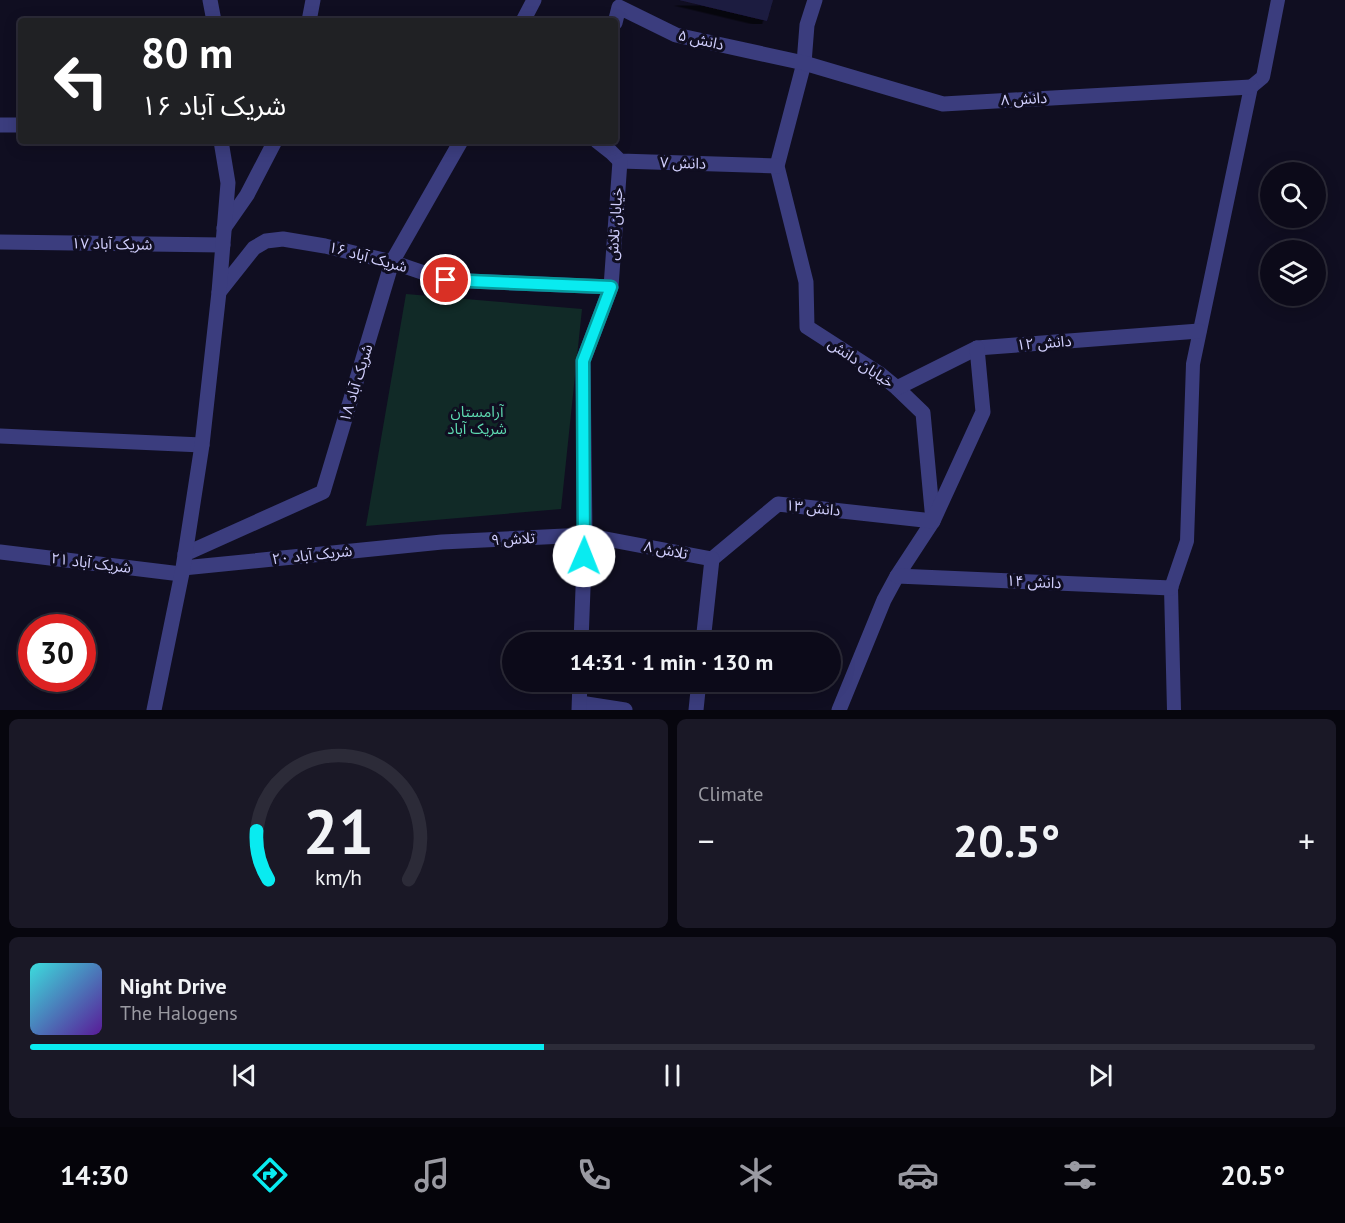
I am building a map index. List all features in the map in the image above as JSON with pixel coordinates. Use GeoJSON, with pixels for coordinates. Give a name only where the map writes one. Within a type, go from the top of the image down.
{"type":"FeatureCollection","features":[{"type":"Feature","properties":{"kind":"street"},"geometry":{"type":"LineString","coordinates":[[210,0],[213,18]]}},
{"type":"Feature","properties":{"kind":"street"},"geometry":{"type":"LineString","coordinates":[[310,18],[313,0]]}},
{"type":"Feature","properties":{"kind":"street"},"geometry":{"type":"LineString","coordinates":[[525,18],[534,0]]}},
{"type":"Feature","properties":{"kind":"street","name":"خیابان دانش"},"geometry":{"type":"LineString","coordinates":[[815,0],[807,25],[804,63],[777,166],[806,282],[807,327],[880,374],[923,413],[933,521]]}},
{"type":"Feature","properties":{"kind":"street","name":"دانش ۵"},"geometry":{"type":"LineString","coordinates":[[620,4],[676,35],[804,63]]}},
{"type":"Feature","properties":{"kind":"street","name":"دانش ۸"},"geometry":{"type":"LineString","coordinates":[[804,63],[943,104],[1251,87]]}},
{"type":"Feature","properties":{"kind":"street"},"geometry":{"type":"LineString","coordinates":[[0,125],[18,125]]}},
{"type":"Feature","properties":{"kind":"street"},"geometry":{"type":"LineString","coordinates":[[154,710],[183,565],[202,445],[219,292],[228,183],[222,144]]}},
{"type":"Feature","properties":{"kind":"street"},"geometry":{"type":"LineString","coordinates":[[224,228],[247,195],[274,144]]}},
{"type":"Feature","properties":{"kind":"street","name":"شریک آباد ۱۸"},"geometry":{"type":"LineString","coordinates":[[183,565],[323,492],[392,262],[459,144]]}},
{"type":"Feature","properties":{"kind":"street"},"geometry":{"type":"LineString","coordinates":[[601,144],[620,161]]}},
{"type":"Feature","properties":{"kind":"street","name":"دانش ۷"},"geometry":{"type":"LineString","coordinates":[[620,161],[777,166]]}},
{"type":"Feature","properties":{"kind":"street","name":"خیابان تلاش"},"geometry":{"type":"LineString","coordinates":[[581,632],[585,535],[583,361],[611,287],[620,161]]}},
{"type":"Feature","properties":{"kind":"street","name":"شریک آباد ۱۶"},"geometry":{"type":"LineString","coordinates":[[219,292],[254,248],[266,241],[283,239],[325,246],[392,262],[446,280],[611,287]]}},
{"type":"Feature","properties":{"kind":"street","name":"شریک آباد ۱۷"},"geometry":{"type":"LineString","coordinates":[[0,242],[223,245]]}},
{"type":"Feature","properties":{"kind":"street","name":"دانش ۱۲"},"geometry":{"type":"LineString","coordinates":[[897,388],[977,348],[1199,331]]}},
{"type":"Feature","properties":{"kind":"street"},"geometry":{"type":"LineString","coordinates":[[839,710],[884,600],[933,521],[983,412],[977,348]]}},
{"type":"Feature","properties":{"kind":"street"},"geometry":{"type":"LineString","coordinates":[[0,436],[202,445]]}},
{"type":"Feature","properties":{"kind":"street","name":"دانش ۱۳"},"geometry":{"type":"LineString","coordinates":[[712,559],[778,504],[933,521]]}},
{"type":"Feature","properties":{"kind":"street","name":"تلاش ۹"},"geometry":{"type":"LineString","coordinates":[[442,542],[585,535]]}},
{"type":"Feature","properties":{"kind":"street","name":"تلاش ۸"},"geometry":{"type":"LineString","coordinates":[[585,535],[712,559]]}},
{"type":"Feature","properties":{"kind":"street","name":"شریک آباد ۲۰"},"geometry":{"type":"LineString","coordinates":[[183,565],[442,542]]}},
{"type":"Feature","properties":{"kind":"street","name":"شریک آباد ۲۱"},"geometry":{"type":"LineString","coordinates":[[0,552],[183,565]]}},
{"type":"Feature","properties":{"kind":"street"},"geometry":{"type":"LineString","coordinates":[[705,632],[712,559]]}},
{"type":"Feature","properties":{"kind":"street","name":"دانش ۱۴"},"geometry":{"type":"LineString","coordinates":[[897,576],[1171,588]]}},
{"type":"Feature","properties":{"kind":"street"},"geometry":{"type":"LineString","coordinates":[[696,710],[698,692]]}},
{"type":"Feature","properties":{"kind":"street"},"geometry":{"type":"LineString","coordinates":[[579,706],[625,710]]}},
{"type":"Feature","properties":{"kind":"lane"},"geometry":{"type":"LineString","coordinates":[[1174,710],[1171,588],[1187,541],[1192,364],[1251,87],[1263,77],[1278,0]]}},
{"type":"Feature","properties":{"kind":"green space","name":"آرامستان شریک آباد"},"geometry":{"type":"Polygon","coordinates":[[[406,294],[582,309],[561,509],[366,526],[406,294]]]}},
{"type":"Feature","properties":{"kind":"building"},"geometry":{"type":"Polygon","coordinates":[[[679,0],[773,0],[767,21],[679,0]]]}},
{"type":"Feature","properties":{"kind":"route"},"geometry":{"type":"LineString","coordinates":[[446,280],[611,287],[583,361],[584,556]]}}]}
